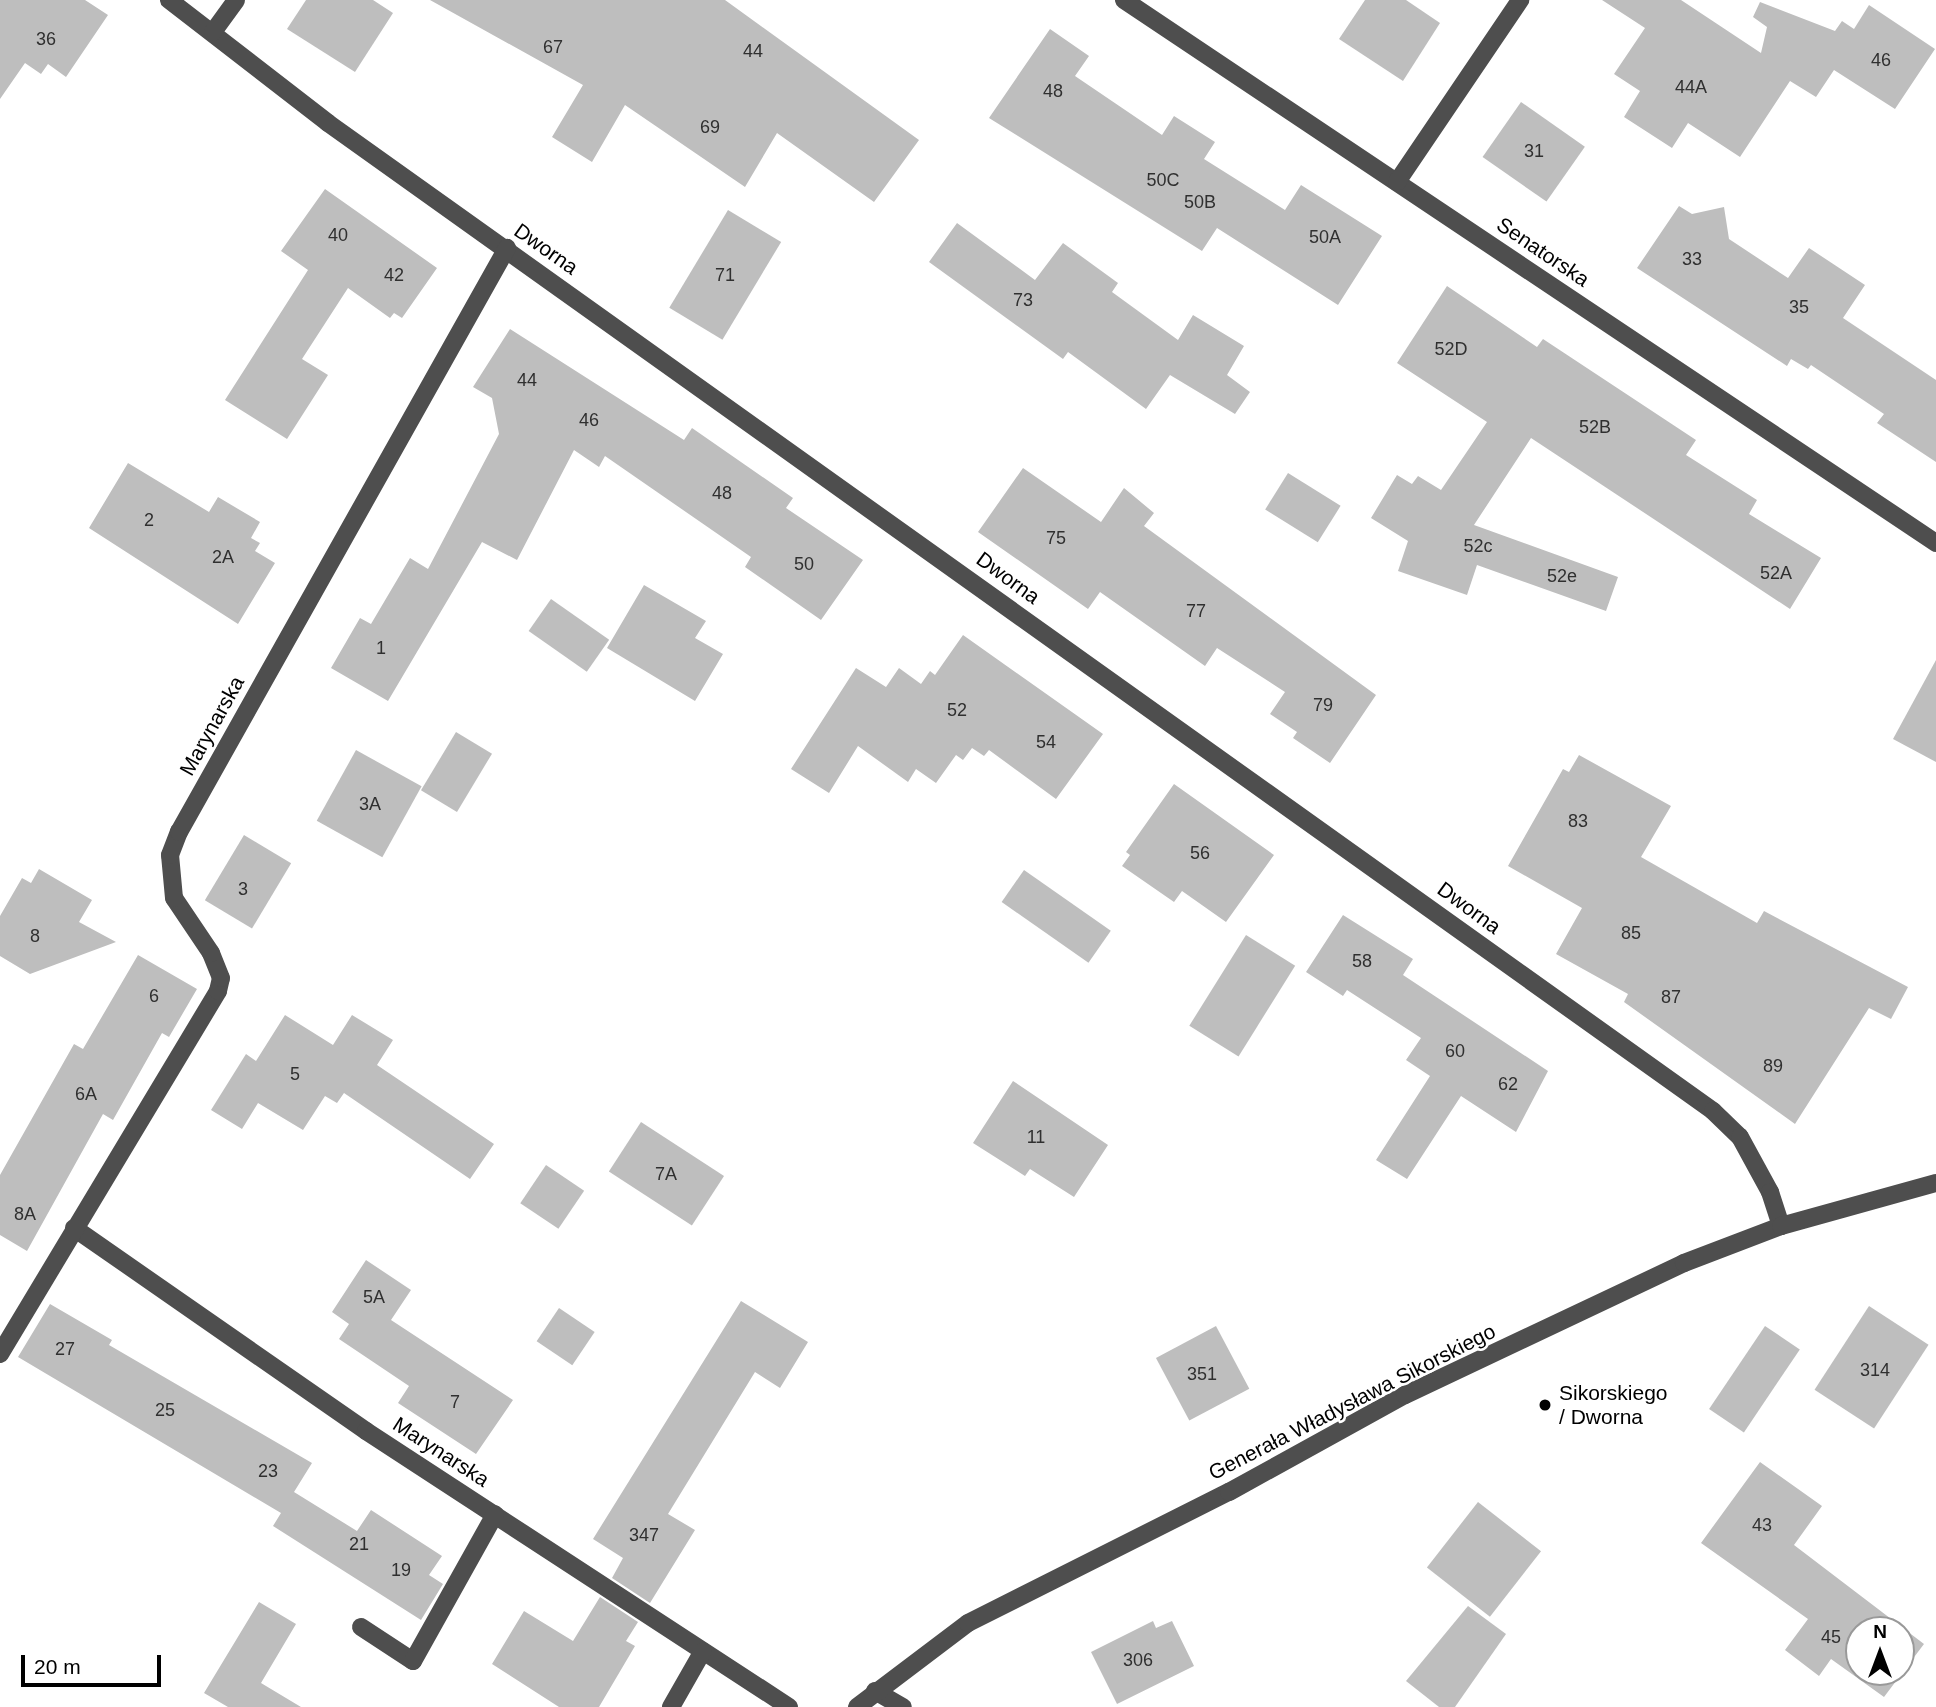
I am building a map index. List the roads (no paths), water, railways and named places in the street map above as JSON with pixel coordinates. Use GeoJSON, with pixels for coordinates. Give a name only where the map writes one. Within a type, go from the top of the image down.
{"type":"FeatureCollection","features":[{"type":"Feature","properties":{"kind":"street","name":"Dworna"},"geometry":{"type":"LineString","coordinates":[[169,0],[328,123],[507,248],[1713,1111],[1746,1149],[1781,1226]]}},
{"type":"Feature","properties":{"kind":"street"},"geometry":{"type":"LineString","coordinates":[[213,32],[236,0]]}},
{"type":"Feature","properties":{"kind":"street","name":"Senatorska"},"geometry":{"type":"LineString","coordinates":[[1124,0],[1936,543]]}},
{"type":"Feature","properties":{"kind":"street"},"geometry":{"type":"LineString","coordinates":[[1397,182],[1520,0]]}},
{"type":"Feature","properties":{"kind":"street","name":"Marynarska"},"geometry":{"type":"LineString","coordinates":[[0,1353],[218,992],[221,978],[211,953],[174,898],[170,855],[179,832],[507,248]]}},
{"type":"Feature","properties":{"kind":"street","name":"Generała Władysława Sikorskiego"},"geometry":{"type":"LineString","coordinates":[[857,1707],[968,1623],[1229,1492],[1405,1395],[1685,1263],[1781,1226],[1936,1182]]}},
{"type":"Feature","properties":{"kind":"street","name":"Marynarska"},"geometry":{"type":"LineString","coordinates":[[74,1228],[495,1514],[789,1707]]}},
{"type":"Feature","properties":{"kind":"street"},"geometry":{"type":"LineString","coordinates":[[361,1627],[414,1661],[495,1514]]}},
{"type":"Feature","properties":{"kind":"street"},"geometry":{"type":"LineString","coordinates":[[671,1707],[703,1651]]}},
{"type":"Feature","properties":{"kind":"street"},"geometry":{"type":"LineString","coordinates":[[875,1691],[903,1707]]}},
{"type":"Feature","properties":{"kind":"place","name":"Sikorskiego / Dworna"},"geometry":{"type":"Point","coordinates":[1545,1405]}}]}
